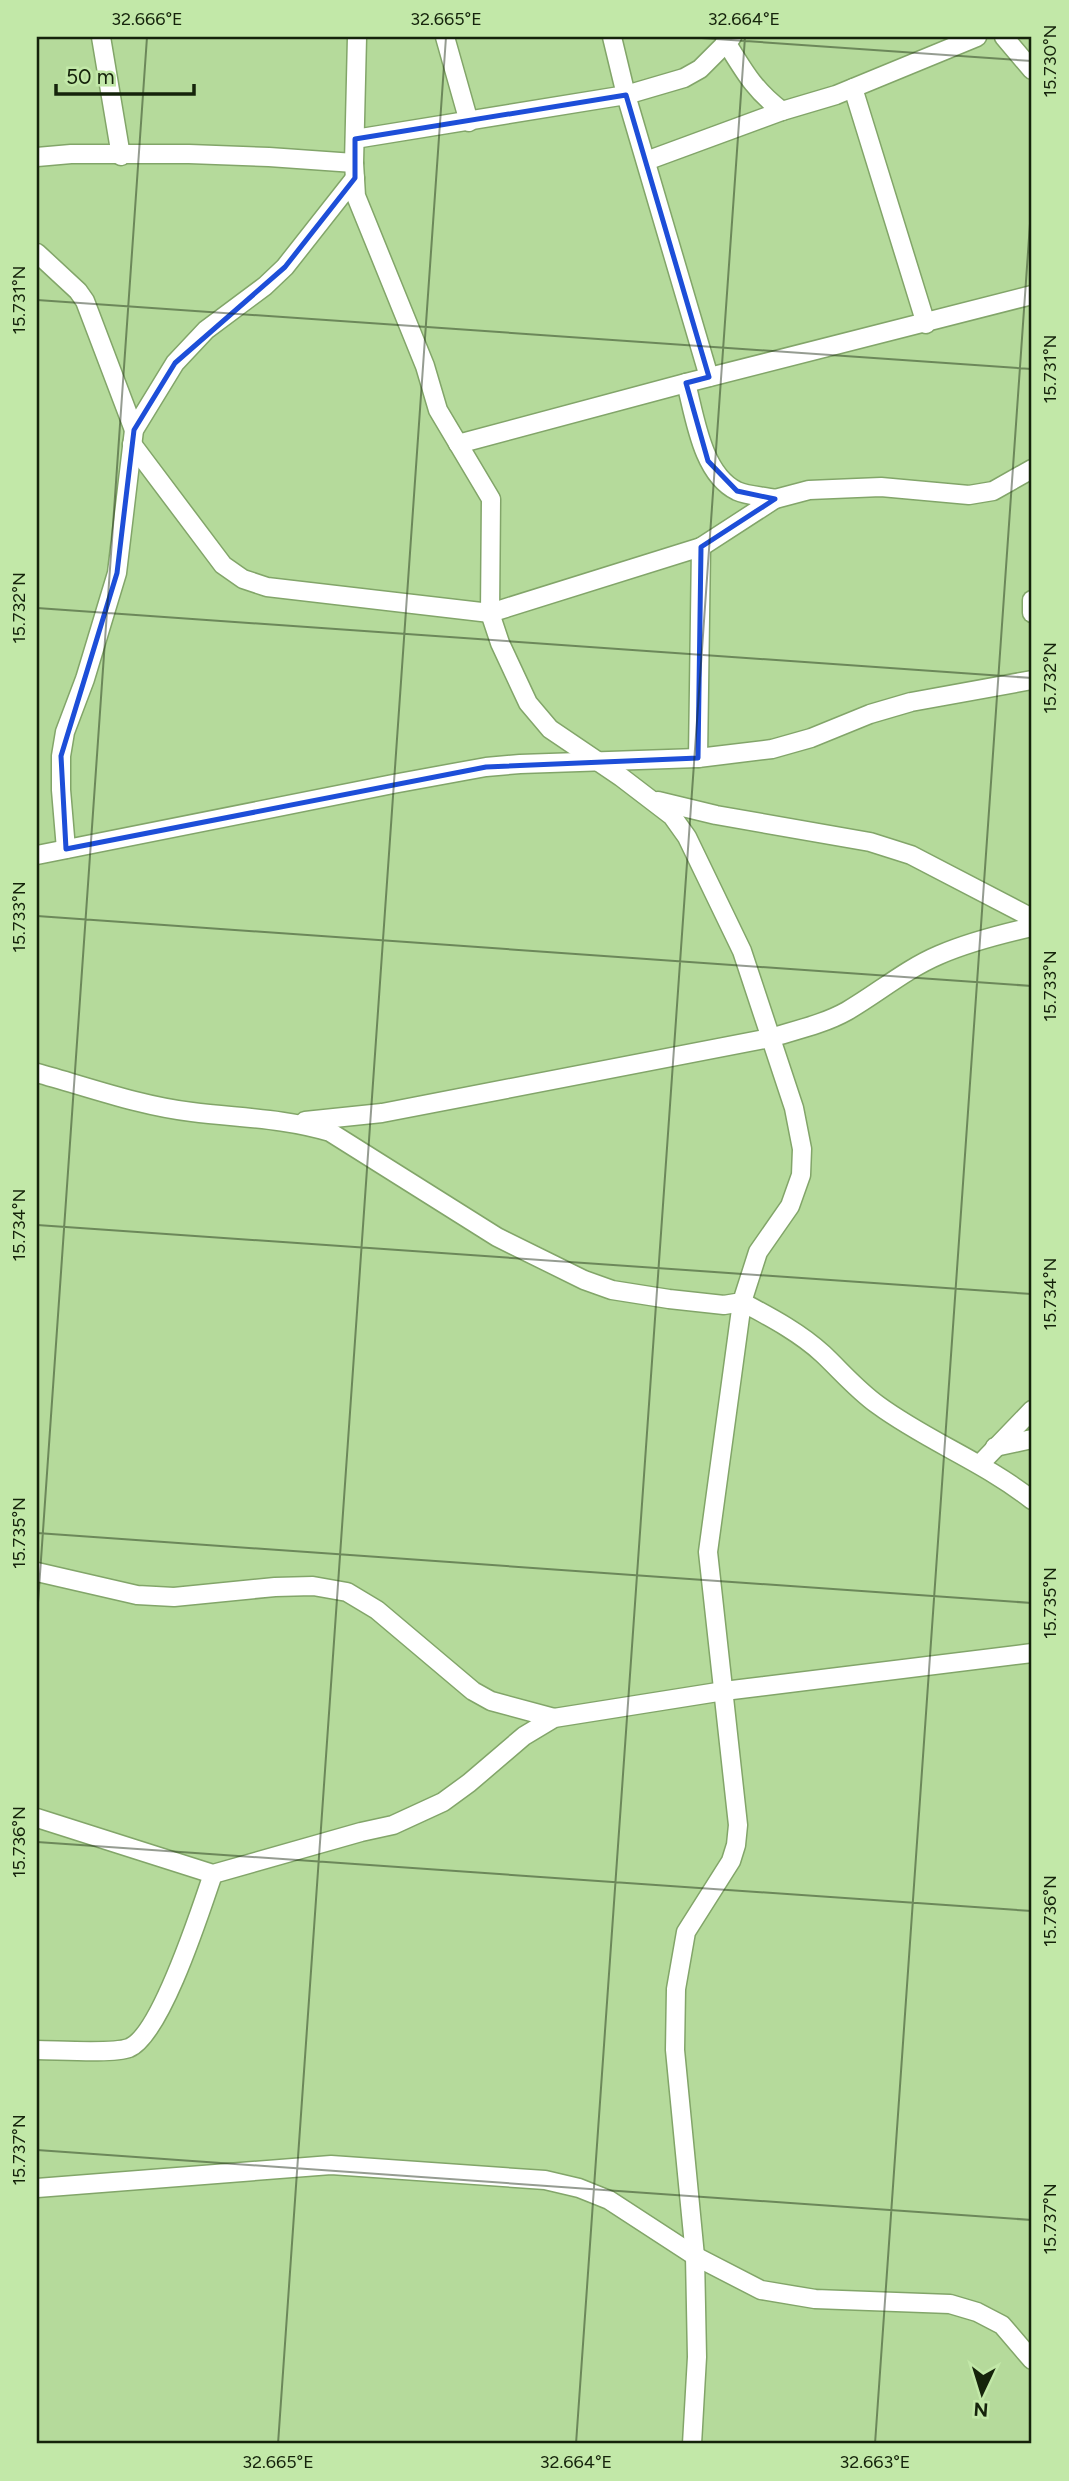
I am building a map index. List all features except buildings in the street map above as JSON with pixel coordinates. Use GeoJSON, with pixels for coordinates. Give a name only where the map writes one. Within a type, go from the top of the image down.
{"type":"FeatureCollection","features":[{"type":"Feature","properties":{"kind":"street"},"geometry":{"type":"LineString","coordinates":[[101,37],[121,156]]}},
{"type":"Feature","properties":{"kind":"street"},"geometry":{"type":"LineString","coordinates":[[357,37],[354,171],[356,197],[425,366],[438,410],[491,499],[489,613],[500,643],[528,703],[550,729],[672,816],[687,837],[742,951],[794,1108],[802,1149],[801,1175],[790,1206],[758,1252],[742,1302],[708,1552],[737,1825],[736,1845],[731,1861],[686,1932],[676,1989],[675,2050],[695,2256],[697,2357],[692,2444]]}},
{"type":"Feature","properties":{"kind":"street"},"geometry":{"type":"LineString","coordinates":[[445,37],[469,122]]}},
{"type":"Feature","properties":{"kind":"street"},"geometry":{"type":"LineString","coordinates":[[611,37],[709,377]]}},
{"type":"Feature","properties":{"kind":"street"},"geometry":{"type":"LineString","coordinates":[[646,161],[782,111],[853,89],[977,37]]}},
{"type":"Feature","properties":{"kind":"street"},"geometry":{"type":"LineString","coordinates":[[1004,37],[1032,70]]}},
{"type":"Feature","properties":{"kind":"street"},"geometry":{"type":"LineString","coordinates":[[355,139],[626,95],[684,78],[700,69],[728,39],[753,86],[782,111]]}},
{"type":"Feature","properties":{"kind":"street"},"geometry":{"type":"LineString","coordinates":[[853,89],[926,324]]}},
{"type":"Feature","properties":{"kind":"street"},"geometry":{"type":"LineString","coordinates":[[37,164],[71,154]]}},
{"type":"Feature","properties":{"kind":"street"},"geometry":{"type":"LineString","coordinates":[[37,158],[71,154],[243,156],[354,171]]}},
{"type":"Feature","properties":{"kind":"street"},"geometry":{"type":"LineString","coordinates":[[61,850],[63,744],[117,573],[133,437],[175,363],[206,330],[265,286],[285,267],[354,171]]}},
{"type":"Feature","properties":{"kind":"street"},"geometry":{"type":"LineString","coordinates":[[37,253],[78,291],[85,301],[133,437],[223,565],[243,579],[267,587],[489,613],[701,547],[775,499],[808,490],[881,487],[969,495],[993,491],[1032,469]]}},
{"type":"Feature","properties":{"kind":"street"},"geometry":{"type":"LineString","coordinates":[[458,444],[1032,295]]}},
{"type":"Feature","properties":{"kind":"street"},"geometry":{"type":"LineString","coordinates":[[686,383],[708,461],[721,479],[737,491],[775,499]]}},
{"type":"Feature","properties":{"kind":"street"},"geometry":{"type":"LineString","coordinates":[[698,758],[701,547]]}},
{"type":"Feature","properties":{"kind":"street"},"geometry":{"type":"LineString","coordinates":[[1032,600],[1032,613]]}},
{"type":"Feature","properties":{"kind":"street"},"geometry":{"type":"LineString","coordinates":[[37,855],[393,783],[486,767],[698,758],[772,749],[811,738],[870,713],[911,702],[1032,680]]}},
{"type":"Feature","properties":{"kind":"street"},"geometry":{"type":"LineString","coordinates":[[649,798],[716,815],[870,842],[890,848],[911,855],[1032,918]]}},
{"type":"Feature","properties":{"kind":"street"},"geometry":{"type":"LineString","coordinates":[[37,866],[61,850]]}},
{"type":"Feature","properties":{"kind":"street"},"geometry":{"type":"LineString","coordinates":[[290,1122],[382,1113],[771,1038],[845,1012],[906,972],[939,955],[989,937],[1032,926]]}},
{"type":"Feature","properties":{"kind":"street"},"geometry":{"type":"LineString","coordinates":[[37,1073],[160,1107],[290,1122],[330,1132],[497,1237],[584,1280],[612,1290],[669,1299],[724,1305],[742,1302],[790,1328],[822,1353],[876,1404],[908,1426],[980,1464],[1032,1500]]}},
{"type":"Feature","properties":{"kind":"street"},"geometry":{"type":"LineString","coordinates":[[980,1464],[1032,1410]]}},
{"type":"Feature","properties":{"kind":"street"},"geometry":{"type":"LineString","coordinates":[[995,1447],[1032,1440]]}},
{"type":"Feature","properties":{"kind":"street"},"geometry":{"type":"LineString","coordinates":[[37,1572],[137,1595],[174,1597],[313,1586],[347,1592],[376,1610],[473,1691],[491,1701],[554,1718]]}},
{"type":"Feature","properties":{"kind":"street"},"geometry":{"type":"LineString","coordinates":[[37,1818],[214,1874],[393,1825],[443,1802],[524,1736],[554,1718],[724,1691],[1032,1653]]}},
{"type":"Feature","properties":{"kind":"street"},"geometry":{"type":"LineString","coordinates":[[1002,1658],[1032,1666]]}},
{"type":"Feature","properties":{"kind":"street"},"geometry":{"type":"LineString","coordinates":[[37,2050],[120,2049],[129,2048],[141,2039],[174,1980],[214,1874]]}},
{"type":"Feature","properties":{"kind":"street"},"geometry":{"type":"LineString","coordinates":[[37,2188],[331,2165],[545,2180],[579,2188],[608,2200],[695,2256],[761,2290],[815,2299],[950,2304],[977,2312],[1002,2325],[1032,2360]]}},
{"type":"Feature","properties":{"kind":"street"},"geometry":{"type":"LineString","coordinates":[[37,2201],[73,2186]]}},
{"type":"Feature","properties":{"kind":"highlighted area"},"geometry":{"type":"Polygon","coordinates":[[[626,95],[709,377],[686,383],[708,461],[737,491],[775,499],[701,547],[698,758],[486,767],[66,849],[61,756],[117,573],[134,430],[175,363],[285,267],[355,178],[355,139],[626,95]]]}}]}
